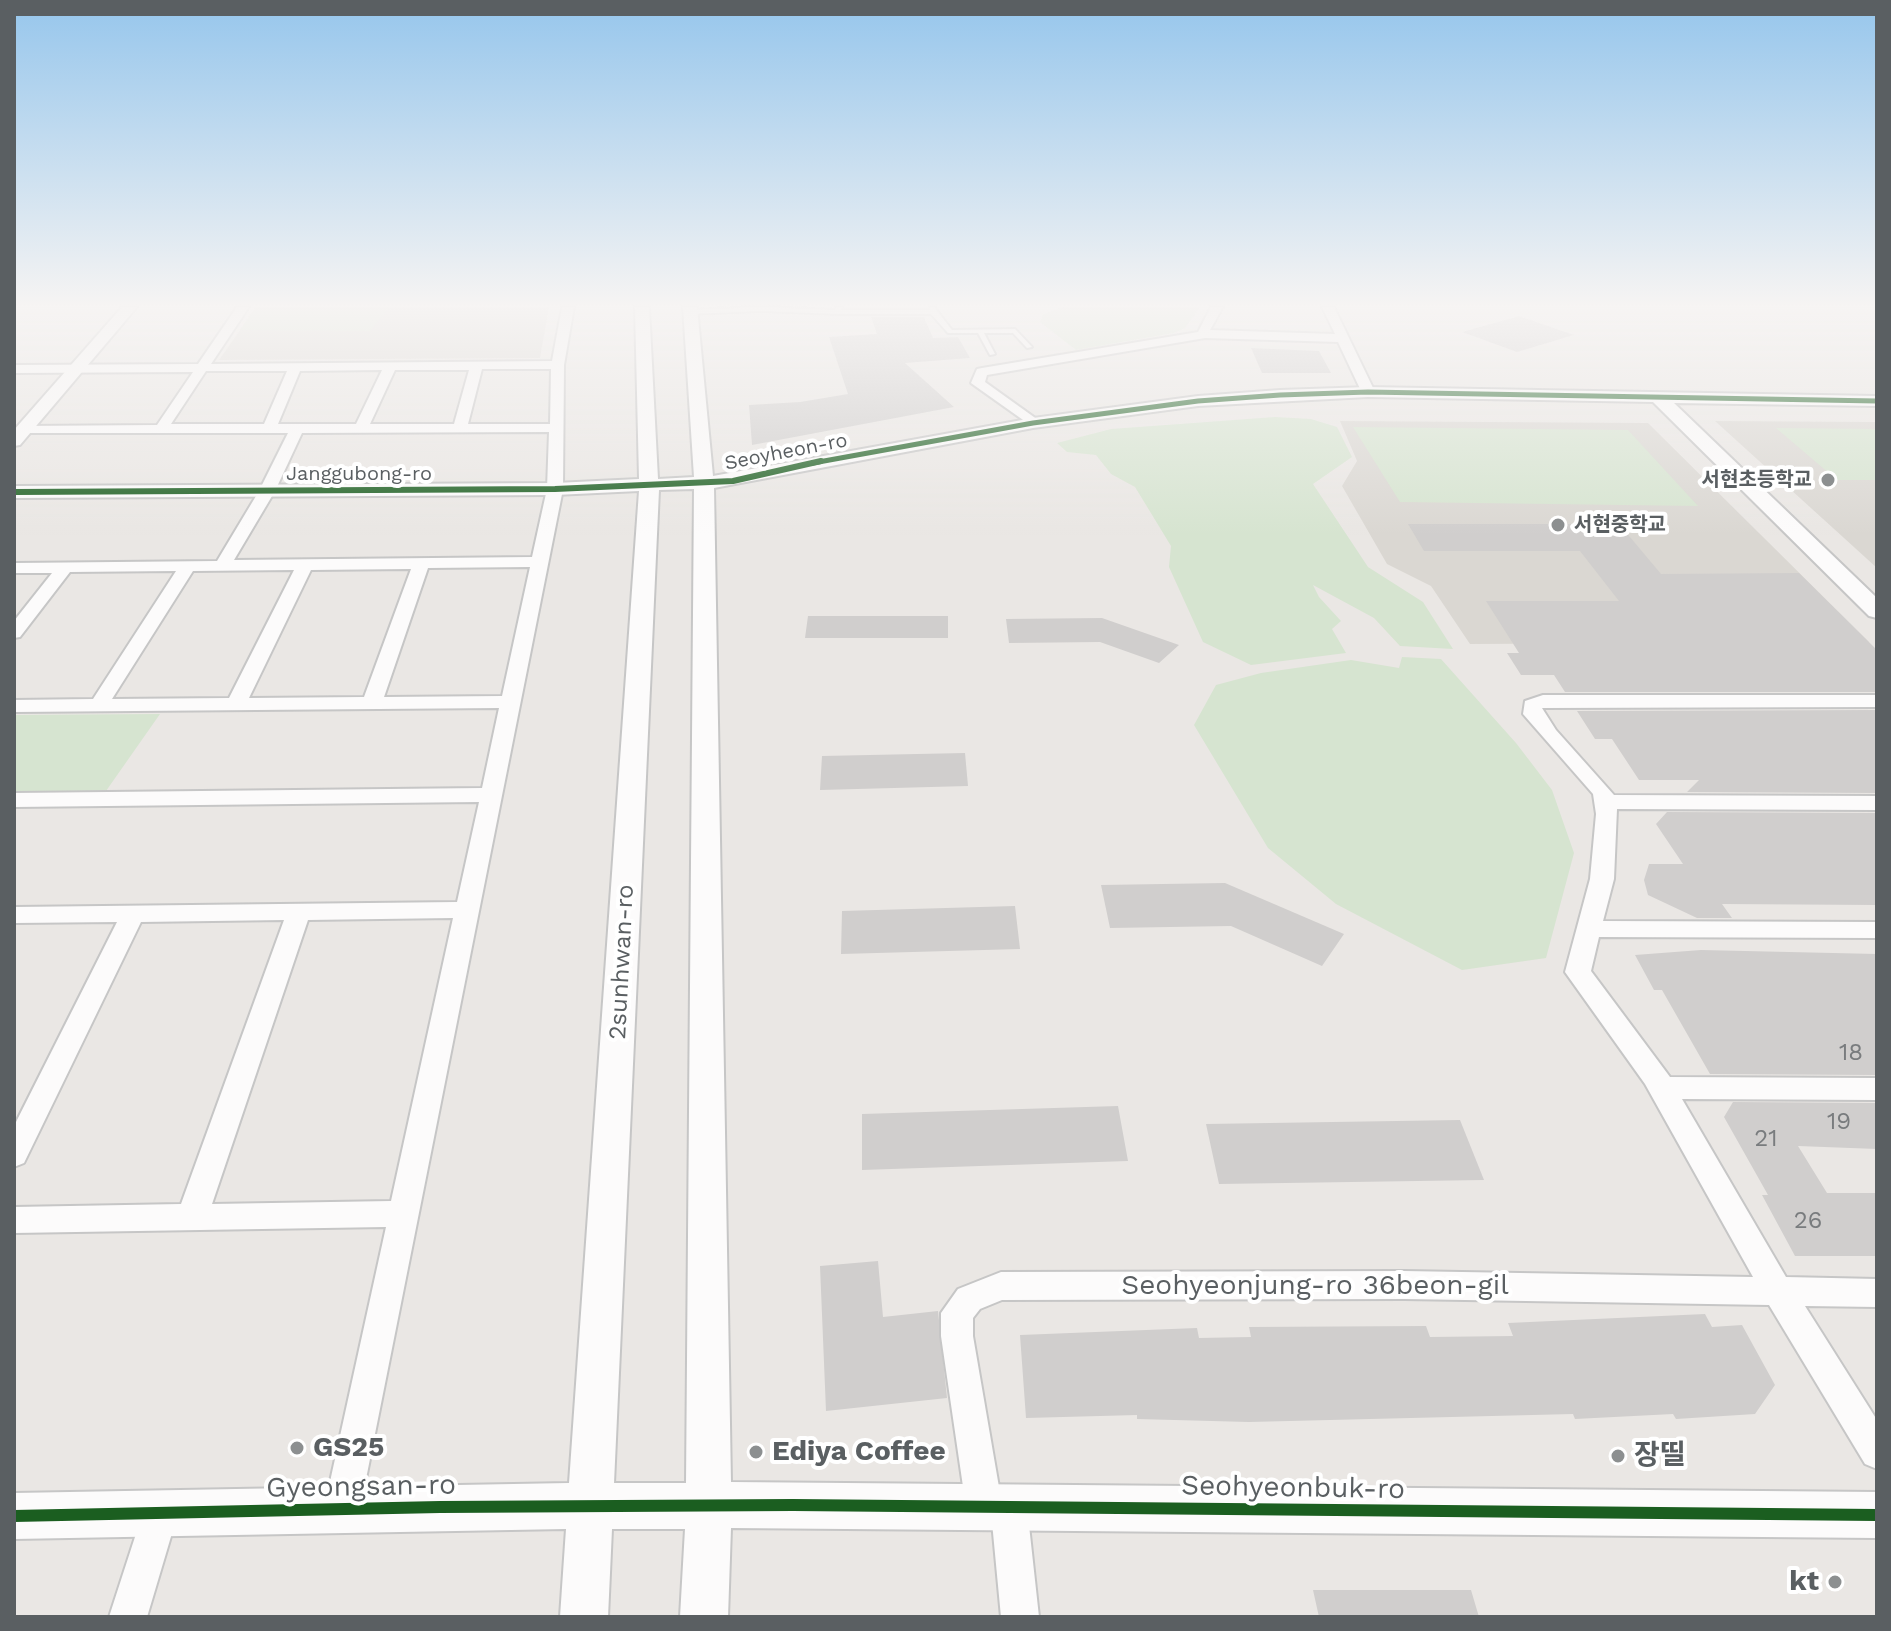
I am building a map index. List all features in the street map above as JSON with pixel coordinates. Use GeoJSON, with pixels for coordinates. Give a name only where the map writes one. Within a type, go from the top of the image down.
{"type":"FeatureCollection","features":[{"type":"Feature","properties":{"kind":"street"},"geometry":{"type":"LineString","coordinates":[[19,435],[64,383]]}},
{"type":"Feature","properties":{"kind":"street"},"geometry":{"type":"LineString","coordinates":[[161,429],[191,383]]}},
{"type":"Feature","properties":{"kind":"street"},"geometry":{"type":"LineString","coordinates":[[269,429],[288,383]]}},
{"type":"Feature","properties":{"kind":"street"},"geometry":{"type":"LineString","coordinates":[[361,428],[382,383]]}},
{"type":"Feature","properties":{"kind":"street"},"geometry":{"type":"LineString","coordinates":[[460,428],[472,383]]}},
{"type":"Feature","properties":{"kind":"street"},"geometry":{"type":"LineString","coordinates":[[342,1509],[555,489],[557,383]]}},
{"type":"Feature","properties":{"kind":"street","name":"2sunhwan-ro"},"geometry":{"type":"LineString","coordinates":[[584,1617],[649,485],[645,383]]}},
{"type":"Feature","properties":{"kind":"street"},"geometry":{"type":"LineString","coordinates":[[696,383],[704,482],[709,1506],[704,1617]]}},
{"type":"Feature","properties":{"kind":"street"},"geometry":{"type":"LineString","coordinates":[[978,383],[1033,423]]}},
{"type":"Feature","properties":{"kind":"street"},"geometry":{"type":"LineString","coordinates":[[1364,383],[1368,392]]}},
{"type":"Feature","properties":{"kind":"street","name":"Seoyheon-ro"},"geometry":{"type":"LineString","coordinates":[[704,482],[733,481],[843,456],[1033,423],[1198,401],[1368,392],[1877,401]]}},
{"type":"Feature","properties":{"kind":"street"},"geometry":{"type":"LineString","coordinates":[[1659,398],[1877,611]]}},
{"type":"Feature","properties":{"kind":"street"},"geometry":{"type":"LineString","coordinates":[[222,566],[267,491],[297,428]]}},
{"type":"Feature","properties":{"kind":"street"},"geometry":{"type":"LineString","coordinates":[[19,435],[161,429],[556,428]]}},
{"type":"Feature","properties":{"kind":"street","name":"Janggubong-ro"},"geometry":{"type":"LineString","coordinates":[[14,492],[555,489],[704,482]]}},
{"type":"Feature","properties":{"kind":"street"},"geometry":{"type":"LineString","coordinates":[[14,568],[540,562]]}},
{"type":"Feature","properties":{"kind":"street"},"geometry":{"type":"LineString","coordinates":[[372,703],[421,564]]}},
{"type":"Feature","properties":{"kind":"street"},"geometry":{"type":"LineString","coordinates":[[236,704],[305,565]]}},
{"type":"Feature","properties":{"kind":"street"},"geometry":{"type":"LineString","coordinates":[[99,705],[188,566]]}},
{"type":"Feature","properties":{"kind":"street"},"geometry":{"type":"LineString","coordinates":[[17,629],[65,568]]}},
{"type":"Feature","properties":{"kind":"street"},"geometry":{"type":"LineString","coordinates":[[1877,701],[1543,701],[1532,705],[1533,714],[1589,773],[1603,792],[1605,802],[1607,814],[1602,879],[1592,929],[1578,972],[1662,1088],[1778,1292],[1877,1452]]}},
{"type":"Feature","properties":{"kind":"street"},"geometry":{"type":"LineString","coordinates":[[14,706],[510,702]]}},
{"type":"Feature","properties":{"kind":"street"},"geometry":{"type":"LineString","coordinates":[[14,800],[490,795]]}},
{"type":"Feature","properties":{"kind":"street"},"geometry":{"type":"LineString","coordinates":[[1605,802],[1877,803]]}},
{"type":"Feature","properties":{"kind":"street"},"geometry":{"type":"LineString","coordinates":[[14,915],[466,910]]}},
{"type":"Feature","properties":{"kind":"street"},"geometry":{"type":"LineString","coordinates":[[192,1217],[299,912]]}},
{"type":"Feature","properties":{"kind":"street"},"geometry":{"type":"LineString","coordinates":[[14,1155],[133,914]]}},
{"type":"Feature","properties":{"kind":"street"},"geometry":{"type":"LineString","coordinates":[[1592,929],[1877,930]]}},
{"type":"Feature","properties":{"kind":"street"},"geometry":{"type":"LineString","coordinates":[[1662,1088],[1877,1089]]}},
{"type":"Feature","properties":{"kind":"street"},"geometry":{"type":"LineString","coordinates":[[14,1220],[402,1214]]}},
{"type":"Feature","properties":{"kind":"street","name":"Seohyeonjung-ro 36beon-gil"},"geometry":{"type":"LineString","coordinates":[[997,1507],[957,1336],[957,1313],[969,1299],[1001,1286],[1404,1285],[1877,1293]]}},
{"type":"Feature","properties":{"kind":"street","name":"Gyeongsan-ro"},"geometry":{"type":"LineString","coordinates":[[14,1516],[709,1506]]}},
{"type":"Feature","properties":{"kind":"street","name":"Seohyeonbuk-ro"},"geometry":{"type":"LineString","coordinates":[[709,1506],[1877,1515]]}},
{"type":"Feature","properties":{"kind":"street"},"geometry":{"type":"LineString","coordinates":[[997,1507],[1020,1617]]}},
{"type":"Feature","properties":{"kind":"street"},"geometry":{"type":"LineString","coordinates":[[128,1617],[160,1513]]}},
{"type":"Feature","properties":{"kind":"shaded area","name":"서현중학교"},"geometry":{"type":"Polygon","coordinates":[[[1340,421],[1648,423],[1869,642],[1470,644],[1431,586],[1387,564],[1342,486],[1357,461],[1340,421]]]}},
{"type":"Feature","properties":{"kind":"shaded area","name":"서현초등학교"},"geometry":{"type":"Polygon","coordinates":[[[1715,421],[1877,422],[1877,568],[1844,538],[1715,421]]]}},
{"type":"Feature","properties":{"kind":"green space"},"geometry":{"type":"Polygon","coordinates":[[[1275,417],[1311,419],[1337,427],[1352,457],[1313,484],[1368,567],[1423,602],[1453,649],[1400,646],[1374,618],[1313,585],[1319,597],[1341,621],[1332,629],[1346,653],[1251,665],[1203,642],[1169,567],[1171,546],[1135,487],[1111,474],[1096,455],[1067,452],[1057,443],[1111,429],[1275,417]]]}},
{"type":"Feature","properties":{"kind":"green space"},"geometry":{"type":"Polygon","coordinates":[[[1353,427],[1628,430],[1698,506],[1400,502],[1353,427]]]}},
{"type":"Feature","properties":{"kind":"green space"},"geometry":{"type":"Polygon","coordinates":[[[1776,428],[1877,429],[1877,480],[1837,480],[1776,428]]]}},
{"type":"Feature","properties":{"kind":"green space"},"geometry":{"type":"Polygon","coordinates":[[[1402,657],[1441,659],[1516,743],[1552,790],[1574,853],[1546,958],[1462,970],[1336,904],[1268,848],[1194,725],[1216,685],[1261,673],[1351,660],[1399,668],[1402,657]]]}},
{"type":"Feature","properties":{"kind":"green space"},"geometry":{"type":"Polygon","coordinates":[[[160,714],[106,791],[14,791],[14,715],[160,714]]]}},
{"type":"Feature","properties":{"kind":"building"},"geometry":{"type":"Polygon","coordinates":[[[844,383],[927,383],[954,407],[752,445],[749,405],[800,402],[848,394],[844,383]]]}},
{"type":"Feature","properties":{"kind":"building"},"geometry":{"type":"Polygon","coordinates":[[[1408,524],[1619,524],[1661,574],[1799,573],[1877,650],[1877,692],[1565,692],[1554,675],[1521,675],[1507,653],[1519,653],[1486,601],[1619,601],[1580,551],[1424,551],[1408,524]]]}},
{"type":"Feature","properties":{"kind":"building"},"geometry":{"type":"Polygon","coordinates":[[[808,616],[948,616],[948,638],[805,638],[808,616]]]}},
{"type":"Feature","properties":{"kind":"building"},"geometry":{"type":"Polygon","coordinates":[[[1102,618],[1179,645],[1159,663],[1100,642],[1009,643],[1006,619],[1102,618]]]}},
{"type":"Feature","properties":{"kind":"building"},"geometry":{"type":"Polygon","coordinates":[[[1877,710],[1877,793],[1687,792],[1699,780],[1639,780],[1612,739],[1595,739],[1577,711],[1877,710]]]}},
{"type":"Feature","properties":{"kind":"building"},"geometry":{"type":"Polygon","coordinates":[[[965,753],[968,786],[820,790],[822,756],[965,753]]]}},
{"type":"Feature","properties":{"kind":"building"},"geometry":{"type":"Polygon","coordinates":[[[1667,812],[1877,813],[1877,905],[1722,904],[1732,918],[1697,918],[1648,895],[1644,880],[1649,864],[1683,864],[1656,824],[1667,812]]]}},
{"type":"Feature","properties":{"kind":"building"},"geometry":{"type":"Polygon","coordinates":[[[1225,883],[1344,934],[1322,966],[1231,926],[1110,928],[1101,885],[1225,883]]]}},
{"type":"Feature","properties":{"kind":"building"},"geometry":{"type":"Polygon","coordinates":[[[1015,906],[1020,949],[841,954],[842,911],[1015,906]]]}},
{"type":"Feature","properties":{"kind":"building"},"geometry":{"type":"Polygon","coordinates":[[[1701,950],[1877,954],[1877,1075],[1710,1074],[1662,990],[1654,990],[1635,955],[1701,950]]]}},
{"type":"Feature","properties":{"kind":"building"},"geometry":{"type":"Polygon","coordinates":[[[1733,1102],[1877,1103],[1877,1149],[1798,1146],[1827,1193],[1877,1193],[1877,1256],[1795,1256],[1762,1195],[1768,1195],[1724,1117],[1733,1102]]]}},
{"type":"Feature","properties":{"kind":"building"},"geometry":{"type":"Polygon","coordinates":[[[1118,1106],[1128,1161],[862,1170],[862,1114],[1118,1106]]]}},
{"type":"Feature","properties":{"kind":"building"},"geometry":{"type":"Polygon","coordinates":[[[1460,1120],[1484,1180],[1219,1184],[1206,1124],[1460,1120]]]}},
{"type":"Feature","properties":{"kind":"building"},"geometry":{"type":"Polygon","coordinates":[[[878,1261],[883,1317],[938,1311],[947,1398],[826,1411],[820,1266],[878,1261]]]}},
{"type":"Feature","properties":{"kind":"building"},"geometry":{"type":"Polygon","coordinates":[[[1705,1314],[1712,1327],[1742,1325],[1775,1385],[1755,1414],[1676,1419],[1673,1414],[1575,1419],[1573,1414],[1249,1422],[1137,1419],[1137,1415],[1026,1418],[1020,1335],[1197,1328],[1199,1338],[1251,1337],[1249,1327],[1426,1326],[1430,1337],[1513,1336],[1508,1323],[1705,1314]]]}},
{"type":"Feature","properties":{"kind":"building"},"geometry":{"type":"Polygon","coordinates":[[[1313,1590],[1471,1590],[1479,1617],[1319,1617],[1313,1590]]]}},
{"type":"Feature","properties":{"kind":"cycle path"},"geometry":{"type":"LineString","coordinates":[[14,492],[555,489],[733,481],[843,456],[1033,423],[1198,401],[1280,395],[1368,392],[1877,401]]}},
{"type":"Feature","properties":{"kind":"cycle path"},"geometry":{"type":"LineString","coordinates":[[14,1516],[440,1507],[793,1505],[1877,1515]]}},
{"type":"Feature","properties":{"kind":"place","name":"서현초등학교"},"geometry":{"type":"Point","coordinates":[1828,480]}},
{"type":"Feature","properties":{"kind":"place","name":"서현중학교"},"geometry":{"type":"Point","coordinates":[1558,525]}},
{"type":"Feature","properties":{"kind":"place","name":"GS25"},"geometry":{"type":"Point","coordinates":[297,1448]}},
{"type":"Feature","properties":{"kind":"place","name":"Ediya Coffee"},"geometry":{"type":"Point","coordinates":[756,1452]}},
{"type":"Feature","properties":{"kind":"place","name":"장띨"},"geometry":{"type":"Point","coordinates":[1618,1456]}},
{"type":"Feature","properties":{"kind":"place","name":"kt"},"geometry":{"type":"Point","coordinates":[1835,1582]}}]}
